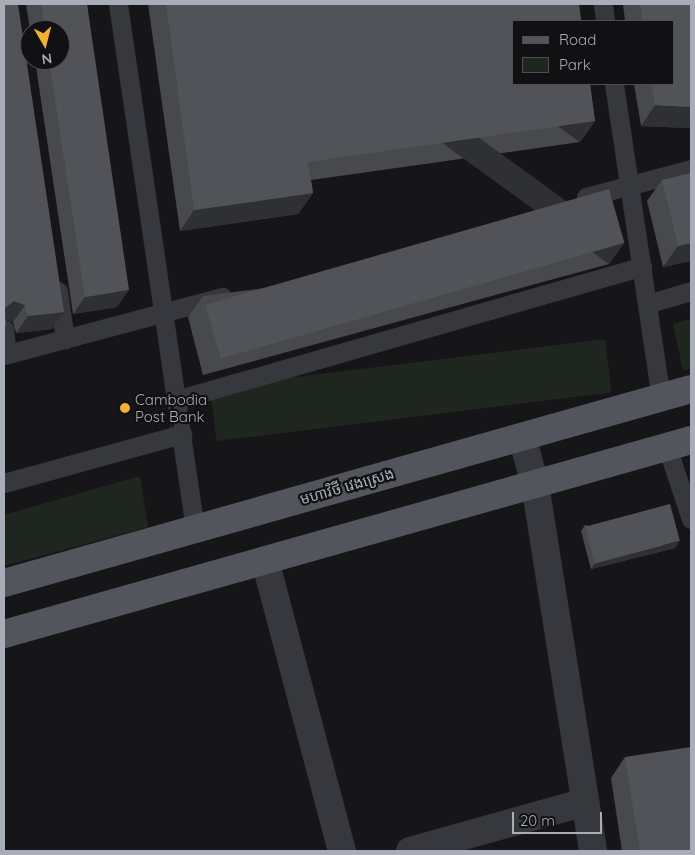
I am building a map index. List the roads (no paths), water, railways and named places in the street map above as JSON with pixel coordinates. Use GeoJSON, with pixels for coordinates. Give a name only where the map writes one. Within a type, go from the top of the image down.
{"type":"FeatureCollection","features":[{"type":"Feature","properties":{"kind":"main road","name":"មហាវិថី វេងស្រេង"},"geometry":{"type":"LineString","coordinates":[[4,583],[691,388]]}},
{"type":"Feature","properties":{"kind":"main road"},"geometry":{"type":"LineString","coordinates":[[4,634],[679,443]]}},
{"type":"Feature","properties":{"kind":"street"},"geometry":{"type":"LineString","coordinates":[[522,437],[534,484],[593,851]]}},
{"type":"Feature","properties":{"kind":"street"},"geometry":{"type":"LineString","coordinates":[[265,560],[342,851]]}},
{"type":"Feature","properties":{"kind":"street"},"geometry":{"type":"LineString","coordinates":[[410,851],[585,802]]}},
{"type":"Feature","properties":{"kind":"lane"},"geometry":{"type":"LineString","coordinates":[[118,4],[195,529]]}},
{"type":"Feature","properties":{"kind":"lane"},"geometry":{"type":"LineString","coordinates":[[602,4],[605,20]]}},
{"type":"Feature","properties":{"kind":"lane"},"geometry":{"type":"LineString","coordinates":[[614,85],[661,397]]}},
{"type":"Feature","properties":{"kind":"lane"},"geometry":{"type":"LineString","coordinates":[[572,201],[691,169]]}},
{"type":"Feature","properties":{"kind":"lane"},"geometry":{"type":"LineString","coordinates":[[176,400],[642,266]]}},
{"type":"Feature","properties":{"kind":"lane"},"geometry":{"type":"LineString","coordinates":[[55,270],[65,339]]}},
{"type":"Feature","properties":{"kind":"lane"},"geometry":{"type":"LineString","coordinates":[[647,304],[691,291]]}},
{"type":"Feature","properties":{"kind":"lane"},"geometry":{"type":"LineString","coordinates":[[4,329],[6,354],[240,292]]}},
{"type":"Feature","properties":{"kind":"lane"},"geometry":{"type":"LineString","coordinates":[[4,483],[182,434]]}},
{"type":"Feature","properties":{"kind":"lane"},"geometry":{"type":"LineString","coordinates":[[679,443],[691,519]]}},
{"type":"Feature","properties":{"kind":"place","name":"Cambodia Post Bank"},"geometry":{"type":"Point","coordinates":[125,408]}}]}
